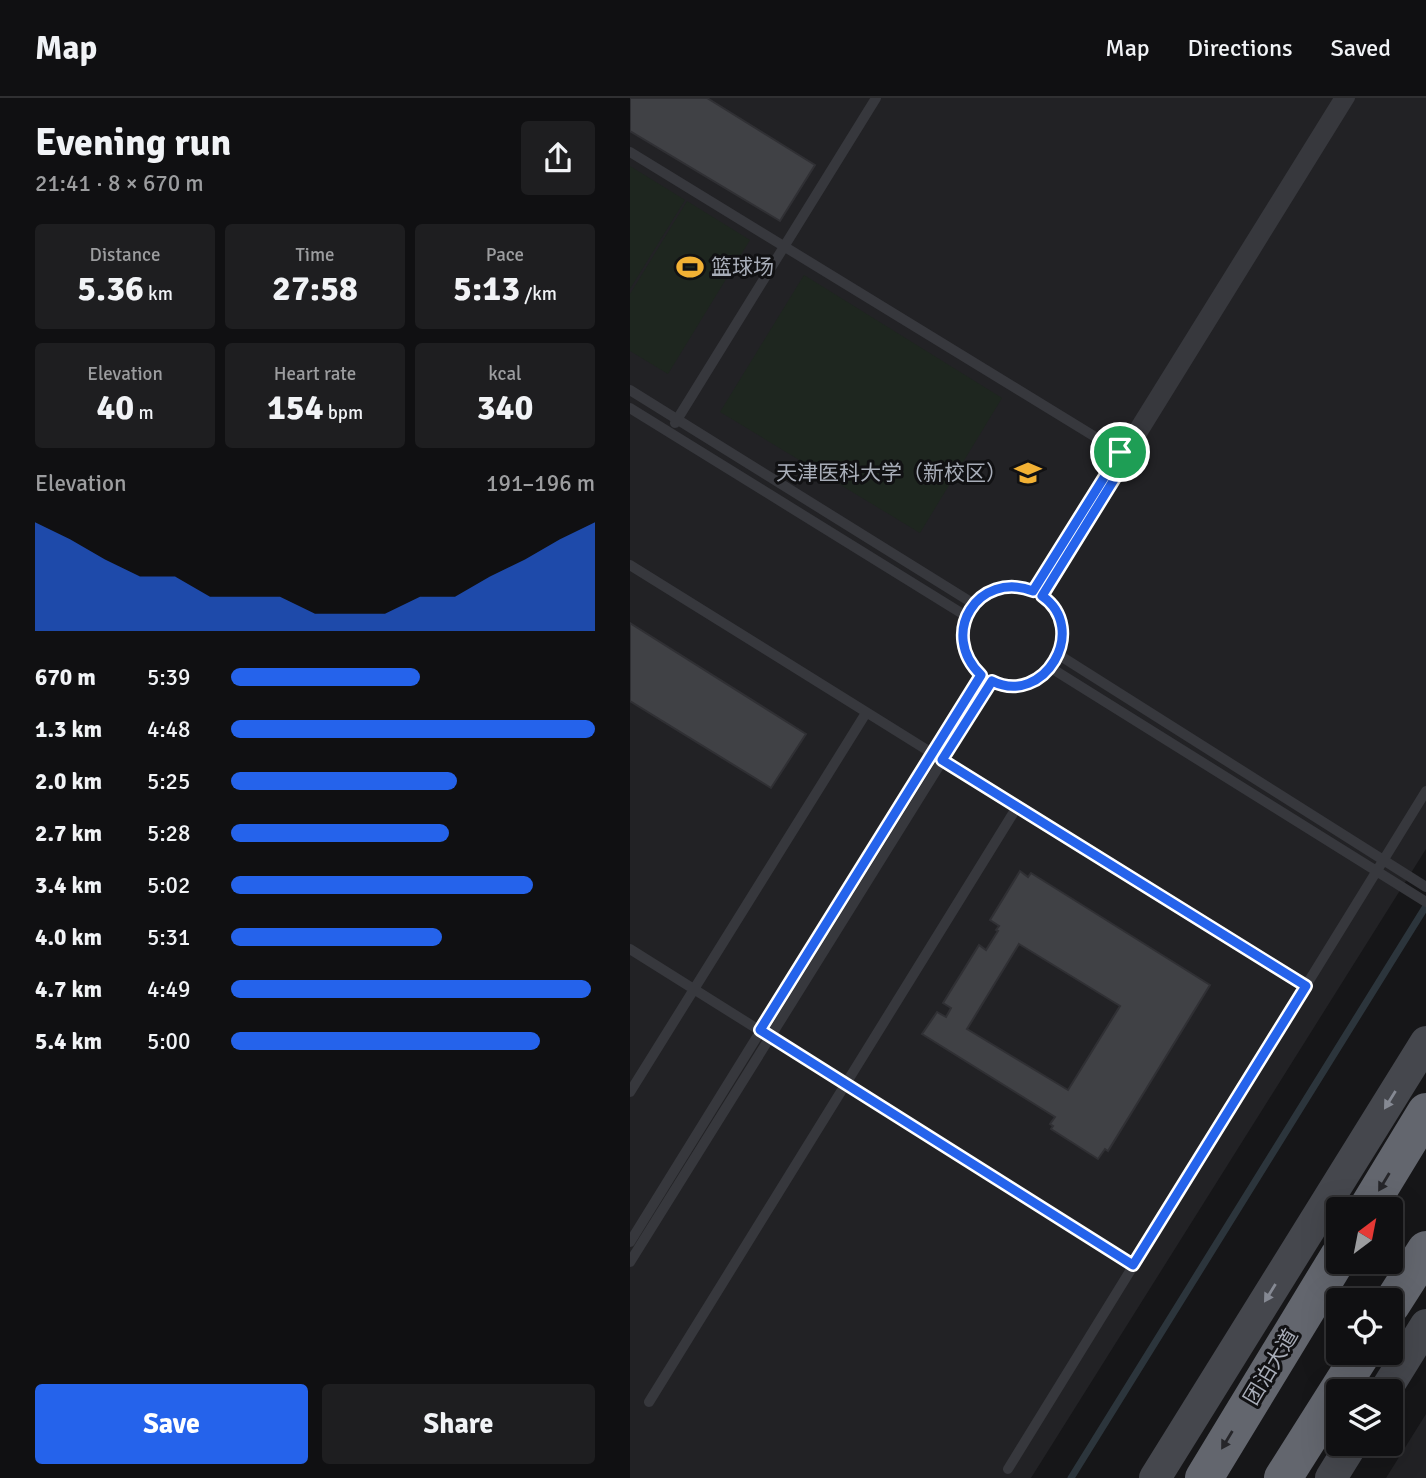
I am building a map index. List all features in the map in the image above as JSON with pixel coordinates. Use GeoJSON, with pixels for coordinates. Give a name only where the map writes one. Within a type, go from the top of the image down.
{"type":"FeatureCollection","features":[{"type":"Feature","properties":{"kind":"highway"},"geometry":{"type":"LineString","coordinates":[[1374,1197],[1426,1112]]}},
{"type":"Feature","properties":{"kind":"highway"},"geometry":{"type":"LineString","coordinates":[[1402,1288],[1426,1250]]}},
{"type":"Feature","properties":{"kind":"highway","name":"团泊大道"},"geometry":{"type":"LineString","coordinates":[[1204,1478],[1328,1274]]}},
{"type":"Feature","properties":{"kind":"highway"},"geometry":{"type":"LineString","coordinates":[[1283,1478],[1354,1365]]}},
{"type":"Feature","properties":{"kind":"street"},"geometry":{"type":"LineString","coordinates":[[1155,1478],[1426,1042]]}},
{"type":"Feature","properties":{"kind":"street"},"geometry":{"type":"LineString","coordinates":[[1392,1379],[1426,1325]]}},
{"type":"Feature","properties":{"kind":"street"},"geometry":{"type":"LineString","coordinates":[[1331,1478],[1345,1456]]}},
{"type":"Feature","properties":{"kind":"lane"},"geometry":{"type":"LineString","coordinates":[[669,432],[876,98]]}},
{"type":"Feature","properties":{"kind":"lane"},"geometry":{"type":"LineString","coordinates":[[1124,454],[1339,98]]}},
{"type":"Feature","properties":{"kind":"lane"},"geometry":{"type":"LineString","coordinates":[[1037,594],[1350,98]]}},
{"type":"Feature","properties":{"kind":"lane"},"geometry":{"type":"LineString","coordinates":[[630,152],[1124,454]]}},
{"type":"Feature","properties":{"kind":"lane"},"geometry":{"type":"LineString","coordinates":[[630,390],[974,604]]}},
{"type":"Feature","properties":{"kind":"lane"},"geometry":{"type":"LineString","coordinates":[[630,408],[966,616]]}},
{"type":"Feature","properties":{"kind":"lane"},"geometry":{"type":"LineString","coordinates":[[630,565],[1306,986]]}},
{"type":"Feature","properties":{"kind":"lane"},"geometry":{"type":"LineString","coordinates":[[1010,586],[1037,594],[1048,601],[1056,612],[1061,627],[1059,655],[1051,668],[1041,678],[1013,686],[981,675],[967,656],[963,643],[966,616],[974,604],[996,589],[1010,586]]}},
{"type":"Feature","properties":{"kind":"lane"},"geometry":{"type":"LineString","coordinates":[[1059,655],[1425,886]]}},
{"type":"Feature","properties":{"kind":"lane"},"geometry":{"type":"LineString","coordinates":[[1051,668],[1422,899]]}},
{"type":"Feature","properties":{"kind":"lane"},"geometry":{"type":"LineString","coordinates":[[630,1241],[981,675]]}},
{"type":"Feature","properties":{"kind":"lane"},"geometry":{"type":"LineString","coordinates":[[630,1262],[992,681]]}},
{"type":"Feature","properties":{"kind":"lane"},"geometry":{"type":"LineString","coordinates":[[630,1092],[866,713]]}},
{"type":"Feature","properties":{"kind":"lane"},"geometry":{"type":"LineString","coordinates":[[1008,1469],[1426,791]]}},
{"type":"Feature","properties":{"kind":"lane"},"geometry":{"type":"LineString","coordinates":[[649,1402],[1017,807]]}},
{"type":"Feature","properties":{"kind":"lane"},"geometry":{"type":"LineString","coordinates":[[630,949],[1133,1265]]}},
{"type":"Feature","properties":{"kind":"shaded area","name":"天津医科大学（新校区）"},"geometry":{"type":"Polygon","coordinates":[[[630,98],[1426,98],[1426,849],[1031,1478],[630,1478],[630,98]]]}},
{"type":"Feature","properties":{"kind":"shaded area","name":"篮球场"},"geometry":{"type":"Polygon","coordinates":[[[630,166],[685,200],[630,289],[630,166]]]}},
{"type":"Feature","properties":{"kind":"shaded area","name":"篮球场"},"geometry":{"type":"Polygon","coordinates":[[[687,201],[750,240],[668,374],[630,351],[630,294],[687,201]]]}},
{"type":"Feature","properties":{"kind":"shaded area"},"geometry":{"type":"Polygon","coordinates":[[[804,275],[1002,398],[920,533],[720,412],[804,275]]]}},
{"type":"Feature","properties":{"kind":"shaded area"},"geometry":{"type":"Polygon","coordinates":[[[1426,1414],[1426,1478],[1386,1478],[1400,1456],[1403,1456],[1403,1451],[1426,1414]]]}},
{"type":"Feature","properties":{"kind":"building"},"geometry":{"type":"Polygon","coordinates":[[[630,98],[707,98],[815,165],[780,221],[630,131],[630,98]]]}},
{"type":"Feature","properties":{"kind":"building"},"geometry":{"type":"Polygon","coordinates":[[[630,623],[806,734],[771,788],[630,701],[630,623]]]}},
{"type":"Feature","properties":{"kind":"building"},"geometry":{"type":"Polygon","coordinates":[[[1020,871],[1028,877],[1031,873],[1210,985],[1108,1151],[1105,1149],[1098,1159],[1051,1129],[1053,1126],[1050,1124],[1055,1117],[922,1034],[937,1012],[946,1017],[951,1008],[943,1003],[979,945],[986,950],[998,931],[996,930],[999,926],[990,920],[1020,871]],[[1019,944],[967,1029],[1068,1090],[1120,1006],[1019,944]]]}},
{"type":"Feature","properties":{"kind":"waterway"},"geometry":{"type":"LineString","coordinates":[[1071,1478],[1426,906]]}},
{"type":"Feature","properties":{"kind":"place","name":"篮球场"},"geometry":{"type":"Point","coordinates":[690,267]}},
{"type":"Feature","properties":{"kind":"place","name":"天津医科大学（新校区）"},"geometry":{"type":"Point","coordinates":[1028,473]}},
{"type":"Feature","properties":{"kind":"route"},"geometry":{"type":"LineString","coordinates":[[1120,452],[1128,457],[1042,596],[1056,612],[1061,627],[1059,655],[1041,678],[1027,684],[1013,686],[992,681],[942,760],[1306,986],[1133,1265],[760,1030],[981,675],[967,656],[963,643],[966,616],[984,595],[996,589],[1010,586],[1033,591],[1120,452]]}}]}
